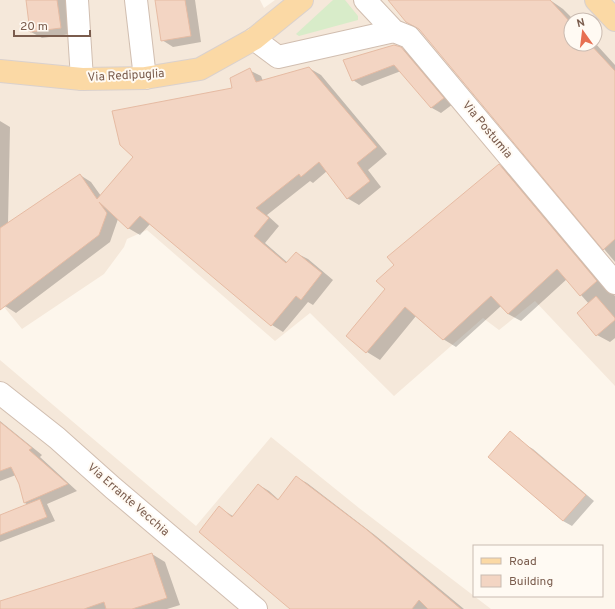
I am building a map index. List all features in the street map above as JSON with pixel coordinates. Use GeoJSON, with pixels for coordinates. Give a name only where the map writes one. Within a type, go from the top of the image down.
{"type":"FeatureCollection","features":[{"type":"Feature","properties":{"kind":"main road","name":"Via Redipuglia"},"geometry":{"type":"LineString","coordinates":[[0,71],[82,79],[145,78],[200,69],[254,39],[302,0]]}},
{"type":"Feature","properties":{"kind":"main road"},"geometry":{"type":"LineString","coordinates":[[596,0],[615,20]]}},
{"type":"Feature","properties":{"kind":"street"},"geometry":{"type":"LineString","coordinates":[[77,0],[82,79]]}},
{"type":"Feature","properties":{"kind":"street"},"geometry":{"type":"LineString","coordinates":[[136,0],[145,78]]}},
{"type":"Feature","properties":{"kind":"street","name":"Via Postumia"},"geometry":{"type":"LineString","coordinates":[[365,0],[394,31],[409,37],[611,269]]}},
{"type":"Feature","properties":{"kind":"street"},"geometry":{"type":"LineString","coordinates":[[254,39],[278,57],[394,31]]}},
{"type":"Feature","properties":{"kind":"street","name":"Via Errante Vecchia"},"geometry":{"type":"LineString","coordinates":[[0,393],[57,438],[118,492],[256,609]]}},
{"type":"Feature","properties":{"kind":"shaded area"},"geometry":{"type":"Polygon","coordinates":[[[0,0],[260,0],[264,8],[275,0],[615,0],[615,386],[535,301],[499,330],[483,318],[394,396],[310,313],[275,341],[147,230],[127,239],[124,247],[104,274],[22,329],[0,302],[0,0]]]}},
{"type":"Feature","properties":{"kind":"shaded area"},"geometry":{"type":"Polygon","coordinates":[[[0,360],[196,526],[271,437],[359,508],[473,595],[473,597],[475,597],[491,609],[0,609],[0,360]]]}},
{"type":"Feature","properties":{"kind":"green space"},"geometry":{"type":"Polygon","coordinates":[[[333,0],[345,0],[358,16],[358,20],[299,36],[296,34],[333,0]]]}},
{"type":"Feature","properties":{"kind":"building"},"geometry":{"type":"Polygon","coordinates":[[[26,0],[57,0],[61,28],[30,32],[26,0]]]}},
{"type":"Feature","properties":{"kind":"building"},"geometry":{"type":"Polygon","coordinates":[[[155,0],[185,0],[191,36],[161,41],[155,0]]]}},
{"type":"Feature","properties":{"kind":"building"},"geometry":{"type":"Polygon","coordinates":[[[388,0],[550,0],[563,14],[563,52],[597,52],[615,71],[615,239],[603,250],[419,29],[406,22],[388,0]]]}},
{"type":"Feature","properties":{"kind":"building"},"geometry":{"type":"Polygon","coordinates":[[[394,45],[401,47],[444,98],[431,108],[394,65],[352,81],[343,60],[394,45]]]}},
{"type":"Feature","properties":{"kind":"building"},"geometry":{"type":"Polygon","coordinates":[[[309,67],[377,147],[357,163],[370,181],[347,199],[319,162],[301,177],[299,174],[256,208],[269,218],[254,236],[286,263],[296,252],[322,273],[301,300],[296,296],[271,326],[140,216],[128,229],[99,202],[107,213],[99,235],[0,310],[0,228],[80,174],[97,199],[133,157],[120,145],[112,111],[232,88],[230,78],[250,68],[256,82],[309,67]]]}},
{"type":"Feature","properties":{"kind":"building"},"geometry":{"type":"Polygon","coordinates":[[[499,164],[597,281],[580,296],[557,269],[508,314],[491,296],[443,340],[405,307],[366,353],[346,336],[385,289],[376,281],[394,265],[387,257],[499,164]]]}},
{"type":"Feature","properties":{"kind":"building"},"geometry":{"type":"Polygon","coordinates":[[[596,296],[615,318],[615,320],[596,336],[577,313],[596,296]]]}},
{"type":"Feature","properties":{"kind":"building"},"geometry":{"type":"Polygon","coordinates":[[[0,422],[32,448],[29,450],[68,484],[24,503],[19,484],[11,467],[0,471],[0,422]]]}},
{"type":"Feature","properties":{"kind":"building"},"geometry":{"type":"Polygon","coordinates":[[[510,431],[586,495],[563,521],[488,457],[510,431]]]}},
{"type":"Feature","properties":{"kind":"building"},"geometry":{"type":"Polygon","coordinates":[[[296,476],[366,529],[461,609],[428,609],[419,600],[412,609],[290,609],[199,532],[219,506],[232,517],[258,484],[278,500],[296,476]]]}},
{"type":"Feature","properties":{"kind":"building"},"geometry":{"type":"Polygon","coordinates":[[[40,499],[47,517],[0,535],[0,515],[40,499]]]}},
{"type":"Feature","properties":{"kind":"building"},"geometry":{"type":"Polygon","coordinates":[[[152,553],[167,598],[132,609],[106,609],[104,602],[84,609],[0,609],[0,601],[152,553]]]}}]}
